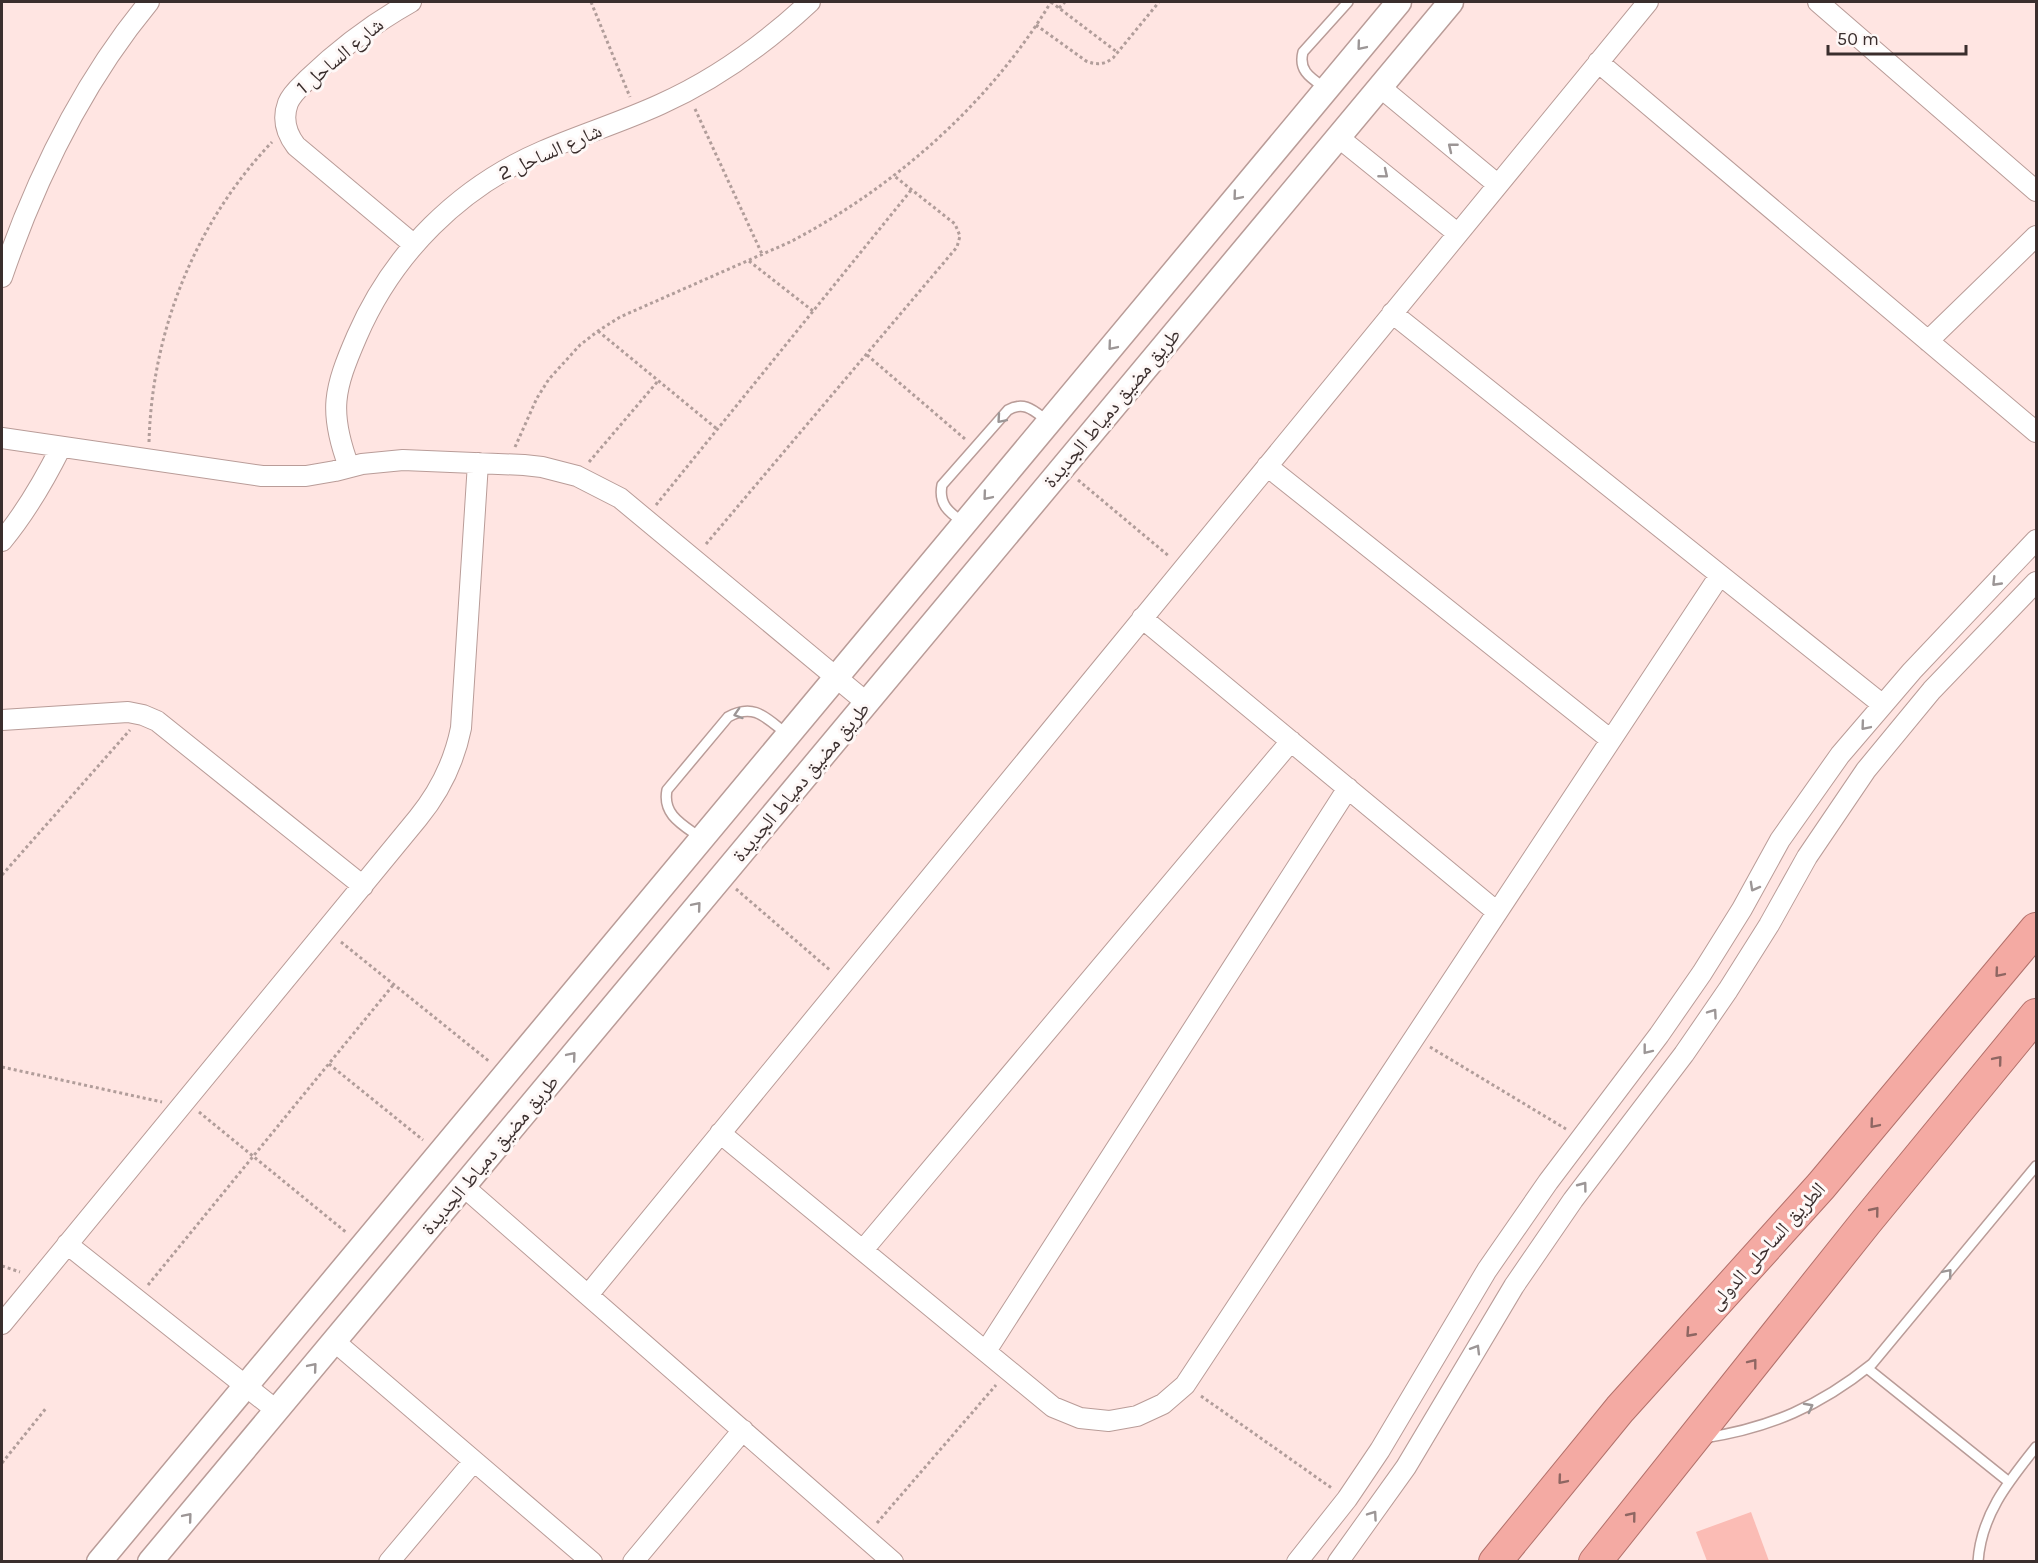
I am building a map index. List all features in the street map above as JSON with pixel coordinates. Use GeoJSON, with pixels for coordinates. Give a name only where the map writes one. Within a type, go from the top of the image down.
{"type":"FeatureCollection","features":[{"type":"Feature","properties":{"kind":"highway","name":"الطريق الساحلى الدولى"},"geometry":{"type":"LineString","coordinates":[[1495,1562],[1620,1410],[1821,1186],[2037,929]]}},
{"type":"Feature","properties":{"kind":"highway"},"geometry":{"type":"LineString","coordinates":[[1595,1562],[1858,1231],[2037,1015]]}},
{"type":"Feature","properties":{"kind":"street"},"geometry":{"type":"LineString","coordinates":[[2,277],[40,180],[64,130],[104,62],[149,2]]}},
{"type":"Feature","properties":{"kind":"street","name":"شارع الساحل 1"},"geometry":{"type":"LineString","coordinates":[[286,127],[286,110],[292,94],[352,41],[411,2]]}},
{"type":"Feature","properties":{"kind":"street","name":"شارع الساحل 2"},"geometry":{"type":"LineString","coordinates":[[349,467],[339,440],[335,412],[338,383],[365,316],[387,279],[414,244],[452,207],[496,175],[544,150],[636,115],[687,92],[766,40],[810,2]]}},
{"type":"Feature","properties":{"kind":"street","name":"طريق مضيق دمياط الجديدة"},"geometry":{"type":"LineString","coordinates":[[99,1562],[1399,2]]}},
{"type":"Feature","properties":{"kind":"street","name":"طريق مضيق دمياط الجديدة"},"geometry":{"type":"LineString","coordinates":[[150,1562],[1451,2]]}},
{"type":"Feature","properties":{"kind":"street"},"geometry":{"type":"LineString","coordinates":[[588,1295],[1648,2]]}},
{"type":"Feature","properties":{"kind":"street"},"geometry":{"type":"LineString","coordinates":[[1818,2],[2037,191]]}},
{"type":"Feature","properties":{"kind":"street"},"geometry":{"type":"LineString","coordinates":[[1598,62],[2037,432]]}},
{"type":"Feature","properties":{"kind":"street"},"geometry":{"type":"LineString","coordinates":[[1380,87],[1497,184]]}},
{"type":"Feature","properties":{"kind":"street"},"geometry":{"type":"LineString","coordinates":[[286,127],[289,137],[296,146],[414,244]]}},
{"type":"Feature","properties":{"kind":"street"},"geometry":{"type":"LineString","coordinates":[[1338,137],[1457,233]]}},
{"type":"Feature","properties":{"kind":"street"},"geometry":{"type":"LineString","coordinates":[[1928,341],[2037,236]]}},
{"type":"Feature","properties":{"kind":"street"},"geometry":{"type":"LineString","coordinates":[[1392,313],[1882,705]]}},
{"type":"Feature","properties":{"kind":"street"},"geometry":{"type":"LineString","coordinates":[[2,438],[238,473],[287,477],[321,474],[375,461],[403,460],[542,467],[577,476],[620,498],[867,703]]}},
{"type":"Feature","properties":{"kind":"street"},"geometry":{"type":"LineString","coordinates":[[2,541],[43,483],[61,447]]}},
{"type":"Feature","properties":{"kind":"street"},"geometry":{"type":"LineString","coordinates":[[2,1324],[429,806],[446,776],[458,745],[463,711],[478,463]]}},
{"type":"Feature","properties":{"kind":"street"},"geometry":{"type":"LineString","coordinates":[[1267,466],[1611,740]]}},
{"type":"Feature","properties":{"kind":"street"},"geometry":{"type":"LineString","coordinates":[[1297,1562],[1347,1499],[1380,1450],[1487,1270],[1580,1138],[1659,1035],[1702,973],[1742,909],[1780,840],[1840,755],[1912,671],[2037,540]]}},
{"type":"Feature","properties":{"kind":"street"},"geometry":{"type":"LineString","coordinates":[[720,1133],[1053,1407],[1080,1418],[1108,1421],[1137,1416],[1163,1404],[1185,1385],[1720,575]]}},
{"type":"Feature","properties":{"kind":"street"},"geometry":{"type":"LineString","coordinates":[[1338,1562],[1407,1467],[1520,1277],[1573,1200],[1684,1054],[1728,990],[1769,925],[1807,857],[1866,770],[1932,690],[2037,582]]}},
{"type":"Feature","properties":{"kind":"street"},"geometry":{"type":"LineString","coordinates":[[1142,618],[1497,912]]}},
{"type":"Feature","properties":{"kind":"street"},"geometry":{"type":"LineString","coordinates":[[2,720],[128,712],[143,715],[157,722],[363,886]]}},
{"type":"Feature","properties":{"kind":"street"},"geometry":{"type":"LineString","coordinates":[[863,1250],[1291,741]]}},
{"type":"Feature","properties":{"kind":"street"},"geometry":{"type":"LineString","coordinates":[[986,1351],[1348,788]]}},
{"type":"Feature","properties":{"kind":"street"},"geometry":{"type":"LineString","coordinates":[[463,1186],[893,1562]]}},
{"type":"Feature","properties":{"kind":"street"},"geometry":{"type":"LineString","coordinates":[[67,1244],[276,1410]]}},
{"type":"Feature","properties":{"kind":"street"},"geometry":{"type":"LineString","coordinates":[[334,1341],[592,1562]]}},
{"type":"Feature","properties":{"kind":"street"},"geometry":{"type":"LineString","coordinates":[[633,1562],[743,1430]]}},
{"type":"Feature","properties":{"kind":"street"},"geometry":{"type":"LineString","coordinates":[[389,1562],[474,1461]]}},
{"type":"Feature","properties":{"kind":"lane"},"geometry":{"type":"LineString","coordinates":[[1326,89],[1306,75],[1302,62],[1303,52],[1348,2]]}},
{"type":"Feature","properties":{"kind":"lane"},"geometry":{"type":"LineString","coordinates":[[964,523],[948,512],[944,505],[942,485],[1008,410],[1021,405],[1028,406],[1049,422]]}},
{"type":"Feature","properties":{"kind":"lane"},"geometry":{"type":"LineString","coordinates":[[702,839],[671,816],[666,804],[667,790],[728,717],[734,714],[741,711],[758,712],[788,735]]}},
{"type":"Feature","properties":{"kind":"lane"},"geometry":{"type":"LineString","coordinates":[[1693,1440],[1748,1430],[1801,1411],[1834,1392],[1867,1368],[2037,1166]]}},
{"type":"Feature","properties":{"kind":"lane"},"geometry":{"type":"LineString","coordinates":[[1867,1368],[2009,1482]]}},
{"type":"Feature","properties":{"kind":"lane"},"geometry":{"type":"LineString","coordinates":[[1978,1562],[1986,1522],[1992,1507],[2037,1447]]}},
{"type":"Feature","properties":{"kind":"path"},"geometry":{"type":"LineString","coordinates":[[591,2],[636,115]]}},
{"type":"Feature","properties":{"kind":"path"},"geometry":{"type":"LineString","coordinates":[[506,465],[537,398],[549,379],[580,345],[620,317],[749,261],[818,228],[852,206],[935,141],[966,111],[1008,63],[1051,2],[1117,52]]}},
{"type":"Feature","properties":{"kind":"path"},"geometry":{"type":"LineString","coordinates":[[1059,8],[1065,2]]}},
{"type":"Feature","properties":{"kind":"path"},"geometry":{"type":"LineString","coordinates":[[1035,25],[1092,63],[1104,64],[1159,2]]}},
{"type":"Feature","properties":{"kind":"path"},"geometry":{"type":"LineString","coordinates":[[687,92],[762,254]]}},
{"type":"Feature","properties":{"kind":"path"},"geometry":{"type":"LineString","coordinates":[[148,459],[150,418],[159,358],[176,298],[191,260],[232,190],[257,157],[286,127]]}},
{"type":"Feature","properties":{"kind":"path"},"geometry":{"type":"LineString","coordinates":[[693,559],[954,251],[960,236],[955,224],[893,175]]}},
{"type":"Feature","properties":{"kind":"path"},"geometry":{"type":"LineString","coordinates":[[644,519],[912,189]]}},
{"type":"Feature","properties":{"kind":"path"},"geometry":{"type":"LineString","coordinates":[[749,261],[813,311]]}},
{"type":"Feature","properties":{"kind":"path"},"geometry":{"type":"LineString","coordinates":[[598,331],[717,429]]}},
{"type":"Feature","properties":{"kind":"path"},"geometry":{"type":"LineString","coordinates":[[867,355],[976,447]]}},
{"type":"Feature","properties":{"kind":"path"},"geometry":{"type":"LineString","coordinates":[[577,476],[658,381]]}},
{"type":"Feature","properties":{"kind":"path"},"geometry":{"type":"LineString","coordinates":[[1063,467],[1183,568]]}},
{"type":"Feature","properties":{"kind":"path"},"geometry":{"type":"LineString","coordinates":[[2,875],[143,715]]}},
{"type":"Feature","properties":{"kind":"path"},"geometry":{"type":"LineString","coordinates":[[722,877],[844,982]]}},
{"type":"Feature","properties":{"kind":"path"},"geometry":{"type":"LineString","coordinates":[[326,930],[505,1074]]}},
{"type":"Feature","properties":{"kind":"path"},"geometry":{"type":"LineString","coordinates":[[137,1299],[394,984]]}},
{"type":"Feature","properties":{"kind":"path"},"geometry":{"type":"LineString","coordinates":[[1414,1038],[1580,1138]]}},
{"type":"Feature","properties":{"kind":"path"},"geometry":{"type":"LineString","coordinates":[[328,1064],[439,1153]]}},
{"type":"Feature","properties":{"kind":"path"},"geometry":{"type":"LineString","coordinates":[[2,1067],[184,1104],[253,1156],[363,1245]]}},
{"type":"Feature","properties":{"kind":"path"},"geometry":{"type":"LineString","coordinates":[[865,1537],[1009,1370]]}},
{"type":"Feature","properties":{"kind":"path"},"geometry":{"type":"LineString","coordinates":[[1185,1385],[1347,1499]]}},
{"type":"Feature","properties":{"kind":"path"},"geometry":{"type":"LineString","coordinates":[[2,1463],[47,1407]]}},
{"type":"Feature","properties":{"kind":"shaded area"},"geometry":{"type":"Polygon","coordinates":[[[1751,1512],[1769,1561],[1707,1561],[1696,1532],[1751,1512]]]}}]}
